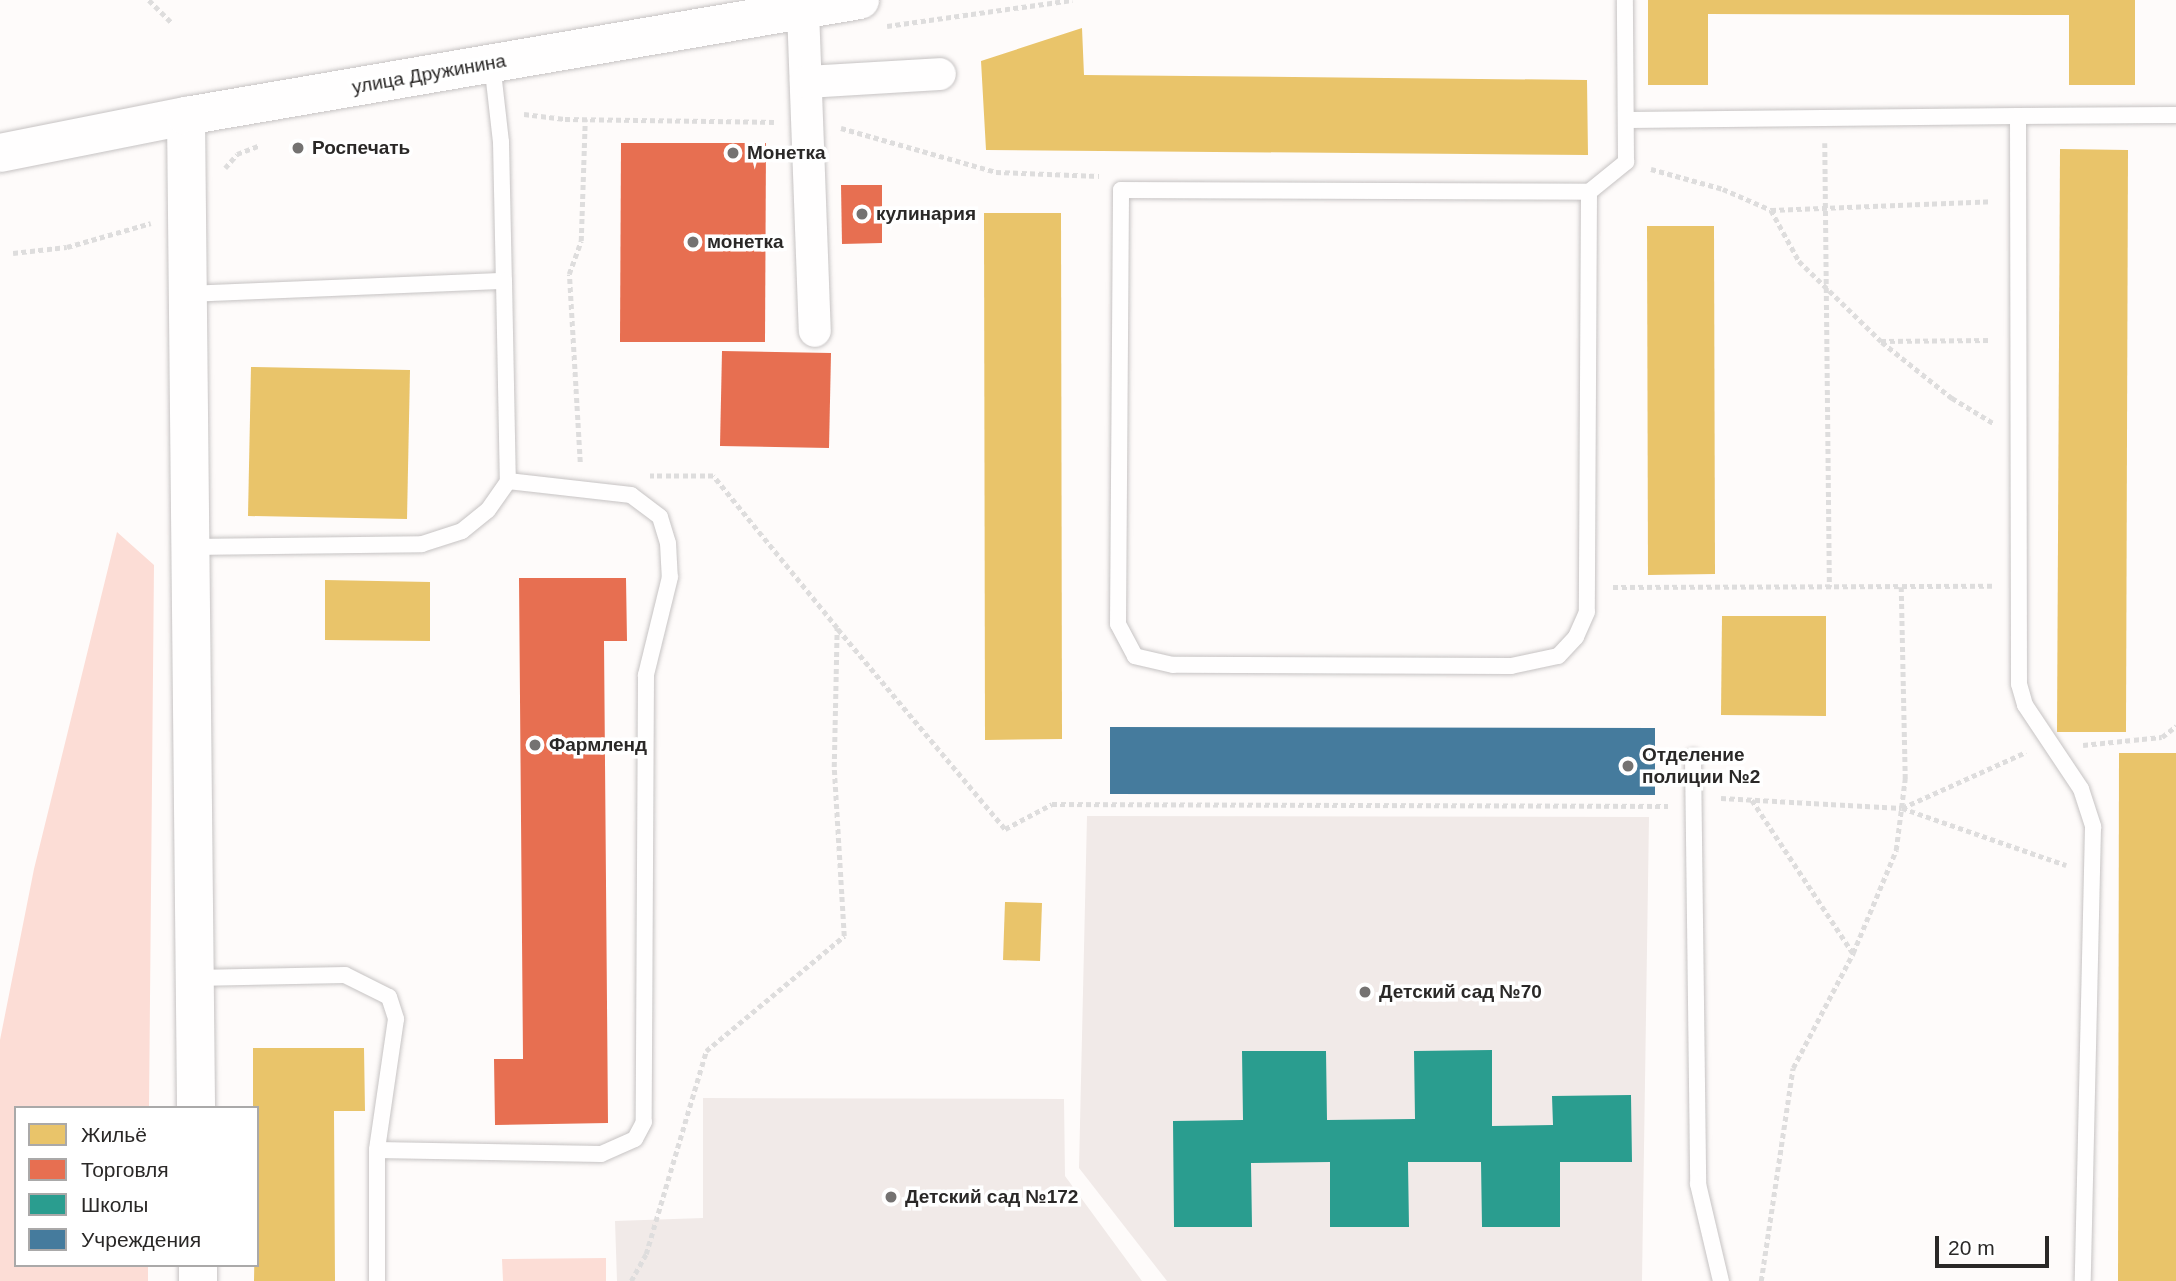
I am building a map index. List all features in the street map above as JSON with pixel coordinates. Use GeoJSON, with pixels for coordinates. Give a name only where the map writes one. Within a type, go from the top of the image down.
{"type":"FeatureCollection","features":[{"type":"Feature","properties":{"kind":"street","name":"улица Дружинина"},"geometry":{"type":"LineString","coordinates":[[0,153],[186,116],[803,10],[868,14]]}},
{"type":"Feature","properties":{"kind":"street"},"geometry":{"type":"LineString","coordinates":[[803,10],[816,331]]}},
{"type":"Feature","properties":{"kind":"street"},"geometry":{"type":"LineString","coordinates":[[806,82],[940,74]]}},
{"type":"Feature","properties":{"kind":"street"},"geometry":{"type":"LineString","coordinates":[[186,116],[196,1106]]}},
{"type":"Feature","properties":{"kind":"lane"},"geometry":{"type":"LineString","coordinates":[[1589,192],[1587,612],[1576,637],[1558,656],[1533,664],[1173,665],[1135,656],[1118,624],[1121,190],[1589,192],[1626,162],[1628,120],[1625,0]]}},
{"type":"Feature","properties":{"kind":"lane"},"geometry":{"type":"LineString","coordinates":[[190,547],[422,544],[462,531],[488,510],[508,481],[504,281],[497,111],[492,63]]}},
{"type":"Feature","properties":{"kind":"lane"},"geometry":{"type":"LineString","coordinates":[[1628,120],[2176,115]]}},
{"type":"Feature","properties":{"kind":"lane"},"geometry":{"type":"LineString","coordinates":[[2018,116],[2021,200],[2022,585],[2019,684],[2025,705],[2055,748],[2090,808],[2094,875],[2083,1281]]}},
{"type":"Feature","properties":{"kind":"lane"},"geometry":{"type":"LineString","coordinates":[[189,294],[504,281]]}},
{"type":"Feature","properties":{"kind":"lane"},"geometry":{"type":"LineString","coordinates":[[377,1150],[601,1154],[635,1139],[644,1122],[646,676],[670,577],[668,542],[660,517],[631,495],[508,481]]}},
{"type":"Feature","properties":{"kind":"lane"},"geometry":{"type":"LineString","coordinates":[[1693,757],[1696,801],[1698,1184],[1721,1281]]}},
{"type":"Feature","properties":{"kind":"lane"},"geometry":{"type":"LineString","coordinates":[[194,978],[345,975],[389,997],[396,1019],[377,1150],[377,1281]]}},
{"type":"Feature","properties":{"kind":"path"},"geometry":{"type":"LineString","coordinates":[[149,0],[171,22]]}},
{"type":"Feature","properties":{"kind":"path"},"geometry":{"type":"LineString","coordinates":[[868,14],[1072,0]]}},
{"type":"Feature","properties":{"kind":"path"},"geometry":{"type":"LineString","coordinates":[[497,111],[585,119],[783,122]]}},
{"type":"Feature","properties":{"kind":"path"},"geometry":{"type":"LineString","coordinates":[[580,465],[569,274],[581,241],[585,119]]}},
{"type":"Feature","properties":{"kind":"path"},"geometry":{"type":"LineString","coordinates":[[1825,119],[1830,587]]}},
{"type":"Feature","properties":{"kind":"path"},"geometry":{"type":"LineString","coordinates":[[836,126],[996,172],[1113,177],[1121,190]]}},
{"type":"Feature","properties":{"kind":"path"},"geometry":{"type":"LineString","coordinates":[[13,253],[67,247],[188,212],[237,154],[272,140]]}},
{"type":"Feature","properties":{"kind":"path"},"geometry":{"type":"LineString","coordinates":[[1626,162],[1723,189],[1771,210],[2021,200]]}},
{"type":"Feature","properties":{"kind":"path"},"geometry":{"type":"LineString","coordinates":[[1771,210],[1799,261],[1881,341],[1951,398],[2021,440]]}},
{"type":"Feature","properties":{"kind":"path"},"geometry":{"type":"LineString","coordinates":[[1881,341],[2021,340]]}},
{"type":"Feature","properties":{"kind":"path"},"geometry":{"type":"LineString","coordinates":[[644,476],[713,476],[1005,828],[1052,804],[1752,800],[1902,808],[2094,875]]}},
{"type":"Feature","properties":{"kind":"path"},"geometry":{"type":"LineString","coordinates":[[1588,587],[2022,585]]}},
{"type":"Feature","properties":{"kind":"path"},"geometry":{"type":"LineString","coordinates":[[1761,1281],[1793,1069],[1853,953],[1896,850],[1902,808],[1901,587]]}},
{"type":"Feature","properties":{"kind":"path"},"geometry":{"type":"LineString","coordinates":[[631,1281],[646,1254],[706,1051],[844,936],[834,767],[837,628]]}},
{"type":"Feature","properties":{"kind":"path"},"geometry":{"type":"LineString","coordinates":[[1902,808],[2016,754],[2162,737],[2176,726]]}},
{"type":"Feature","properties":{"kind":"path"},"geometry":{"type":"LineString","coordinates":[[1752,800],[1853,953]]}},
{"type":"Feature","properties":{"kind":"shaded area"},"geometry":{"type":"Polygon","coordinates":[[[117,532],[154,565],[149,1106],[14,1106],[14,1267],[148,1267],[148,1281],[0,1281],[0,1040],[34,869],[117,532]]]}},
{"type":"Feature","properties":{"kind":"shaded area","name":"Детский сад №70"},"geometry":{"type":"Polygon","coordinates":[[[1087,816],[1649,817],[1642,1281],[1167,1281],[1079,1168],[1087,816]]]}},
{"type":"Feature","properties":{"kind":"shaded area","name":"Детский сад №172"},"geometry":{"type":"Polygon","coordinates":[[[703,1098],[1064,1099],[1065,1176],[1142,1281],[617,1281],[615,1221],[703,1218],[703,1098]]]}},
{"type":"Feature","properties":{"kind":"shaded area"},"geometry":{"type":"Polygon","coordinates":[[[606,1258],[606,1281],[503,1281],[502,1259],[606,1258]]]}},
{"type":"Feature","properties":{"kind":"building: Жильё"},"geometry":{"type":"Polygon","coordinates":[[[1648,0],[2135,0],[2135,85],[2069,85],[2069,15],[1708,14],[1708,85],[1648,85],[1648,0]]]}},
{"type":"Feature","properties":{"kind":"building: Жильё"},"geometry":{"type":"Polygon","coordinates":[[[1082,28],[1084,75],[1587,80],[1588,155],[986,150],[981,61],[1082,28]]]}},
{"type":"Feature","properties":{"kind":"building: Жильё"},"geometry":{"type":"Polygon","coordinates":[[[2060,149],[2128,150],[2126,732],[2057,732],[2060,149]]]}},
{"type":"Feature","properties":{"kind":"building: Жильё"},"geometry":{"type":"Polygon","coordinates":[[[984,213],[1061,213],[1062,739],[985,740],[984,213]]]}},
{"type":"Feature","properties":{"kind":"building: Жильё"},"geometry":{"type":"Polygon","coordinates":[[[1647,226],[1714,226],[1715,574],[1648,575],[1647,226]]]}},
{"type":"Feature","properties":{"kind":"building: Жильё"},"geometry":{"type":"Polygon","coordinates":[[[251,367],[410,370],[407,519],[248,516],[251,367]]]}},
{"type":"Feature","properties":{"kind":"building: Жильё"},"geometry":{"type":"Polygon","coordinates":[[[325,580],[430,582],[430,641],[325,640],[325,580]]]}},
{"type":"Feature","properties":{"kind":"building: Жильё"},"geometry":{"type":"Polygon","coordinates":[[[1722,616],[1826,616],[1826,716],[1721,715],[1722,616]]]}},
{"type":"Feature","properties":{"kind":"building: Жильё"},"geometry":{"type":"Polygon","coordinates":[[[2119,753],[2176,753],[2176,1281],[2118,1281],[2119,753]]]}},
{"type":"Feature","properties":{"kind":"building: Жильё"},"geometry":{"type":"Polygon","coordinates":[[[1005,902],[1042,903],[1040,961],[1003,960],[1005,902]]]}},
{"type":"Feature","properties":{"kind":"building: Жильё"},"geometry":{"type":"Polygon","coordinates":[[[253,1048],[364,1048],[365,1111],[334,1111],[335,1281],[254,1281],[254,1267],[259,1267],[259,1106],[253,1106],[253,1048]]]}},
{"type":"Feature","properties":{"kind":"building: Торговля","name":"монетка"},"geometry":{"type":"Polygon","coordinates":[[[621,143],[766,143],[765,342],[620,342],[621,143]]]}},
{"type":"Feature","properties":{"kind":"building: Торговля","name":"кулинария"},"geometry":{"type":"Polygon","coordinates":[[[841,185],[882,185],[882,243],[842,244],[841,185]]]}},
{"type":"Feature","properties":{"kind":"building: Торговля"},"geometry":{"type":"Polygon","coordinates":[[[722,351],[831,353],[829,448],[720,446],[722,351]]]}},
{"type":"Feature","properties":{"kind":"building: Торговля"},"geometry":{"type":"Polygon","coordinates":[[[519,578],[626,578],[627,641],[604,641],[608,1123],[495,1125],[494,1059],[523,1059],[519,578]]]}},
{"type":"Feature","properties":{"kind":"building: Школы"},"geometry":{"type":"Polygon","coordinates":[[[1492,1050],[1492,1126],[1553,1125],[1552,1096],[1631,1095],[1632,1162],[1560,1162],[1560,1227],[1482,1227],[1481,1162],[1408,1162],[1409,1227],[1330,1227],[1330,1162],[1251,1163],[1252,1227],[1174,1227],[1173,1121],[1243,1120],[1242,1051],[1326,1051],[1327,1120],[1415,1119],[1414,1051],[1492,1050]]]}},
{"type":"Feature","properties":{"kind":"building: Учреждения"},"geometry":{"type":"Polygon","coordinates":[[[1110,727],[1655,728],[1655,795],[1110,794],[1110,727]]]}},
{"type":"Feature","properties":{"kind":"place","name":"Роспечать"},"geometry":{"type":"Point","coordinates":[298,148]}},
{"type":"Feature","properties":{"kind":"place","name":"Монетка"},"geometry":{"type":"Point","coordinates":[733,153]}},
{"type":"Feature","properties":{"kind":"place","name":"кулинария"},"geometry":{"type":"Point","coordinates":[862,214]}},
{"type":"Feature","properties":{"kind":"place","name":"монетка"},"geometry":{"type":"Point","coordinates":[693,242]}},
{"type":"Feature","properties":{"kind":"place","name":"Фармленд"},"geometry":{"type":"Point","coordinates":[535,745]}},
{"type":"Feature","properties":{"kind":"place","name":"Отделение полиции №2"},"geometry":{"type":"Point","coordinates":[1628,766]}},
{"type":"Feature","properties":{"kind":"place","name":"Детский сад №70"},"geometry":{"type":"Point","coordinates":[1365,992]}},
{"type":"Feature","properties":{"kind":"place","name":"Детский сад №172"},"geometry":{"type":"Point","coordinates":[891,1197]}}]}
